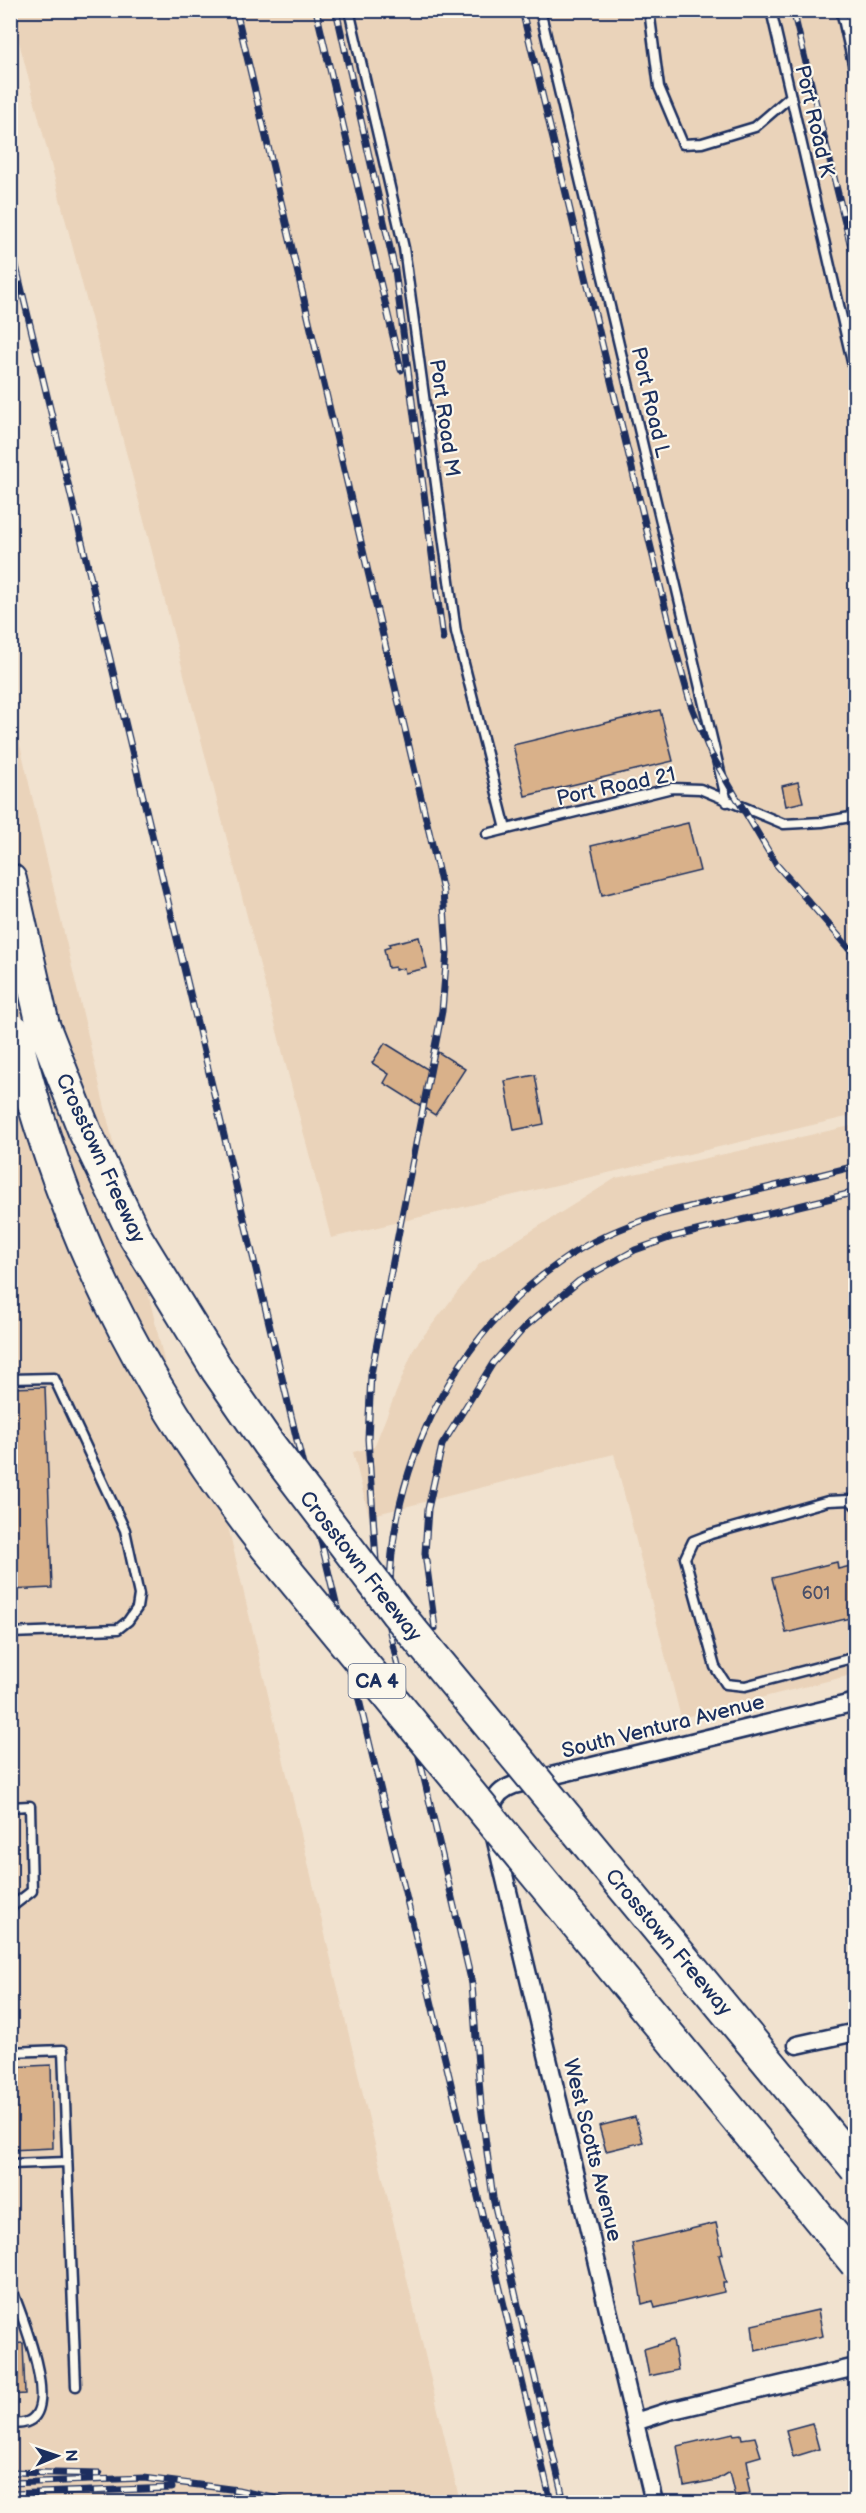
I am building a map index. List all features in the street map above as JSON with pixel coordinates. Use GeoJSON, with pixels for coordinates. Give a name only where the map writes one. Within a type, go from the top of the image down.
{"type":"FeatureCollection","features":[{"type":"Feature","properties":{"kind":"highway","name":"Crosstown Freeway"},"geometry":{"type":"LineString","coordinates":[[10,880],[43,1025],[84,1132],[135,1236],[218,1371],[267,1442],[396,1613],[855,2168]]}},
{"type":"Feature","properties":{"kind":"highway","name":"Crosstown Freeway"},"geometry":{"type":"LineString","coordinates":[[12,1024],[44,1142],[85,1250],[136,1353],[196,1452],[265,1545],[855,2263]]}},
{"type":"Feature","properties":{"kind":"street","name":"South Ventura Avenue"},"geometry":{"type":"LineString","coordinates":[[491,1808],[496,1795],[514,1785],[855,1702]]}},
{"type":"Feature","properties":{"kind":"street","name":"West Scotts Avenue"},"geometry":{"type":"LineString","coordinates":[[491,1808],[495,1837],[654,2502]]}},
{"type":"Feature","properties":{"kind":"street"},"geometry":{"type":"LineString","coordinates":[[798,2045],[855,2032]]}},
{"type":"Feature","properties":{"kind":"street"},"geometry":{"type":"LineString","coordinates":[[635,2422],[669,2411],[855,2367]]}},
{"type":"Feature","properties":{"kind":"lane","name":"Port Road M"},"geometry":{"type":"LineString","coordinates":[[349,10],[404,248],[456,632],[506,829]]}},
{"type":"Feature","properties":{"kind":"lane","name":"Port Road L"},"geometry":{"type":"LineString","coordinates":[[540,10],[727,802]]}},
{"type":"Feature","properties":{"kind":"lane"},"geometry":{"type":"LineString","coordinates":[[649,10],[659,87],[683,144],[702,143],[756,127],[790,96]]}},
{"type":"Feature","properties":{"kind":"lane","name":"Port Road K"},"geometry":{"type":"LineString","coordinates":[[771,10],[855,379]]}},
{"type":"Feature","properties":{"kind":"lane"},"geometry":{"type":"LineString","coordinates":[[841,10],[855,77]]}},
{"type":"Feature","properties":{"kind":"lane","name":"Port Road 21"},"geometry":{"type":"LineString","coordinates":[[487,834],[672,788],[700,789],[784,824],[822,822],[855,816]]}},
{"type":"Feature","properties":{"kind":"lane"},"geometry":{"type":"LineString","coordinates":[[10,1379],[54,1378],[125,1530],[139,1595],[137,1608],[128,1621],[118,1629],[10,1633]]}},
{"type":"Feature","properties":{"kind":"lane"},"geometry":{"type":"LineString","coordinates":[[855,1506],[850,1500],[828,1501],[711,1534],[693,1541],[685,1558],[715,1667],[726,1684],[746,1686],[855,1657]]}},
{"type":"Feature","properties":{"kind":"lane"},"geometry":{"type":"LineString","coordinates":[[10,1807],[30,1806],[32,1892],[10,1908]]}},
{"type":"Feature","properties":{"kind":"lane"},"geometry":{"type":"LineString","coordinates":[[10,2052],[63,2050],[76,2386]]}},
{"type":"Feature","properties":{"kind":"lane"},"geometry":{"type":"LineString","coordinates":[[10,2164],[67,2162]]}},
{"type":"Feature","properties":{"kind":"lane"},"geometry":{"type":"LineString","coordinates":[[10,2286],[36,2353],[40,2390],[37,2413],[30,2421],[10,2424]]}},
{"type":"Feature","properties":{"kind":"shaded area"},"geometry":{"type":"Polygon","coordinates":[[[11,11],[855,11],[855,1115],[331,1238],[11,11]]]}},
{"type":"Feature","properties":{"kind":"shaded area"},"geometry":{"type":"Polygon","coordinates":[[[10,702],[188,1463],[212,1459],[460,2502],[11,2502],[10,702]]]}},
{"type":"Feature","properties":{"kind":"shaded area"},"geometry":{"type":"Polygon","coordinates":[[[855,1125],[855,1674],[681,1718],[614,1454],[369,1516],[353,1452],[374,1447],[414,1348],[480,1263],[616,1178],[855,1125]]]}},
{"type":"Feature","properties":{"kind":"building"},"geometry":{"type":"Polygon","coordinates":[[[660,710],[673,761],[525,796],[513,745],[660,710]]]}},
{"type":"Feature","properties":{"kind":"building"},"geometry":{"type":"Polygon","coordinates":[[[798,782],[803,802],[786,806],[782,786],[798,782]]]}},
{"type":"Feature","properties":{"kind":"building"},"geometry":{"type":"Polygon","coordinates":[[[688,823],[700,871],[602,895],[591,846],[688,823]]]}},
{"type":"Feature","properties":{"kind":"building"},"geometry":{"type":"Polygon","coordinates":[[[419,937],[427,968],[405,973],[404,968],[395,970],[395,967],[388,968],[384,949],[390,947],[389,944],[419,937]]]}},
{"type":"Feature","properties":{"kind":"building"},"geometry":{"type":"Polygon","coordinates":[[[385,1043],[427,1069],[438,1052],[465,1069],[435,1115],[384,1083],[389,1074],[372,1063],[385,1043]]]}},
{"type":"Feature","properties":{"kind":"building"},"geometry":{"type":"Polygon","coordinates":[[[535,1075],[544,1124],[514,1130],[505,1081],[535,1075]]]}},
{"type":"Feature","properties":{"kind":"building"},"geometry":{"type":"Polygon","coordinates":[[[45,1387],[52,1588],[10,1590],[10,1388],[45,1387]]]}},
{"type":"Feature","properties":{"kind":"building"},"geometry":{"type":"Polygon","coordinates":[[[837,1562],[838,1569],[855,1565],[855,1608],[848,1610],[850,1618],[786,1633],[772,1578],[837,1562]]]}},
{"type":"Feature","properties":{"kind":"building"},"geometry":{"type":"Polygon","coordinates":[[[51,2065],[53,2148],[10,2150],[10,2067],[51,2065]]]}},
{"type":"Feature","properties":{"kind":"building"},"geometry":{"type":"Polygon","coordinates":[[[635,2117],[643,2142],[606,2151],[599,2126],[635,2117]]]}},
{"type":"Feature","properties":{"kind":"building"},"geometry":{"type":"Polygon","coordinates":[[[716,2223],[723,2254],[719,2255],[726,2283],[723,2283],[724,2292],[655,2308],[653,2301],[642,2304],[632,2243],[716,2223]]]}},
{"type":"Feature","properties":{"kind":"building"},"geometry":{"type":"Polygon","coordinates":[[[818,2310],[823,2336],[755,2351],[752,2325],[818,2310]]]}},
{"type":"Feature","properties":{"kind":"building"},"geometry":{"type":"Polygon","coordinates":[[[673,2340],[678,2370],[649,2376],[644,2349],[673,2340]]]}},
{"type":"Feature","properties":{"kind":"building"},"geometry":{"type":"Polygon","coordinates":[[[23,2343],[25,2394],[10,2395],[10,2344],[23,2343]]]}},
{"type":"Feature","properties":{"kind":"building"},"geometry":{"type":"Polygon","coordinates":[[[812,2423],[819,2449],[793,2457],[786,2430],[812,2423]]]}},
{"type":"Feature","properties":{"kind":"building"},"geometry":{"type":"Polygon","coordinates":[[[733,2433],[734,2435],[741,2434],[742,2439],[755,2437],[761,2456],[747,2460],[750,2493],[735,2497],[729,2472],[716,2480],[684,2486],[677,2446],[733,2433]]]}},
{"type":"Feature","properties":{"kind":"railway"},"geometry":{"type":"LineString","coordinates":[[236,10],[443,891],[447,952],[442,1011],[371,1374],[368,1439],[376,1561],[384,1606],[472,1984],[481,2106],[493,2198],[564,2502]]}},
{"type":"Feature","properties":{"kind":"railway"},"geometry":{"type":"LineString","coordinates":[[316,10],[401,370]]}},
{"type":"Feature","properties":{"kind":"railway"},"geometry":{"type":"LineString","coordinates":[[336,10],[395,270],[443,639]]}},
{"type":"Feature","properties":{"kind":"railway"},"geometry":{"type":"LineString","coordinates":[[522,10],[675,648],[691,705],[711,754],[776,864],[856,956]]}},
{"type":"Feature","properties":{"kind":"railway"},"geometry":{"type":"LineString","coordinates":[[793,10],[856,267]]}},
{"type":"Feature","properties":{"kind":"railway"},"geometry":{"type":"LineString","coordinates":[[10,241],[551,2502]]}},
{"type":"Feature","properties":{"kind":"railway"},"geometry":{"type":"LineString","coordinates":[[390,1604],[392,1555],[400,1506],[414,1459],[433,1413],[457,1370],[487,1330],[521,1294],[571,1255],[608,1234],[634,1223],[661,1214],[856,1166]]}},
{"type":"Feature","properties":{"kind":"railway"},"geometry":{"type":"LineString","coordinates":[[435,1628],[425,1553],[428,1509],[442,1445],[493,1363],[526,1326],[579,1281],[635,1250],[672,1237],[856,1192]]}},
{"type":"Feature","properties":{"kind":"railway"},"geometry":{"type":"LineString","coordinates":[[10,2472],[99,2474]]}},
{"type":"Feature","properties":{"kind":"railway"},"geometry":{"type":"LineString","coordinates":[[10,2483],[144,2478],[238,2490],[290,2502]]}},
{"type":"Feature","properties":{"kind":"railway"},"geometry":{"type":"LineString","coordinates":[[10,2494],[172,2488]]}}]}
